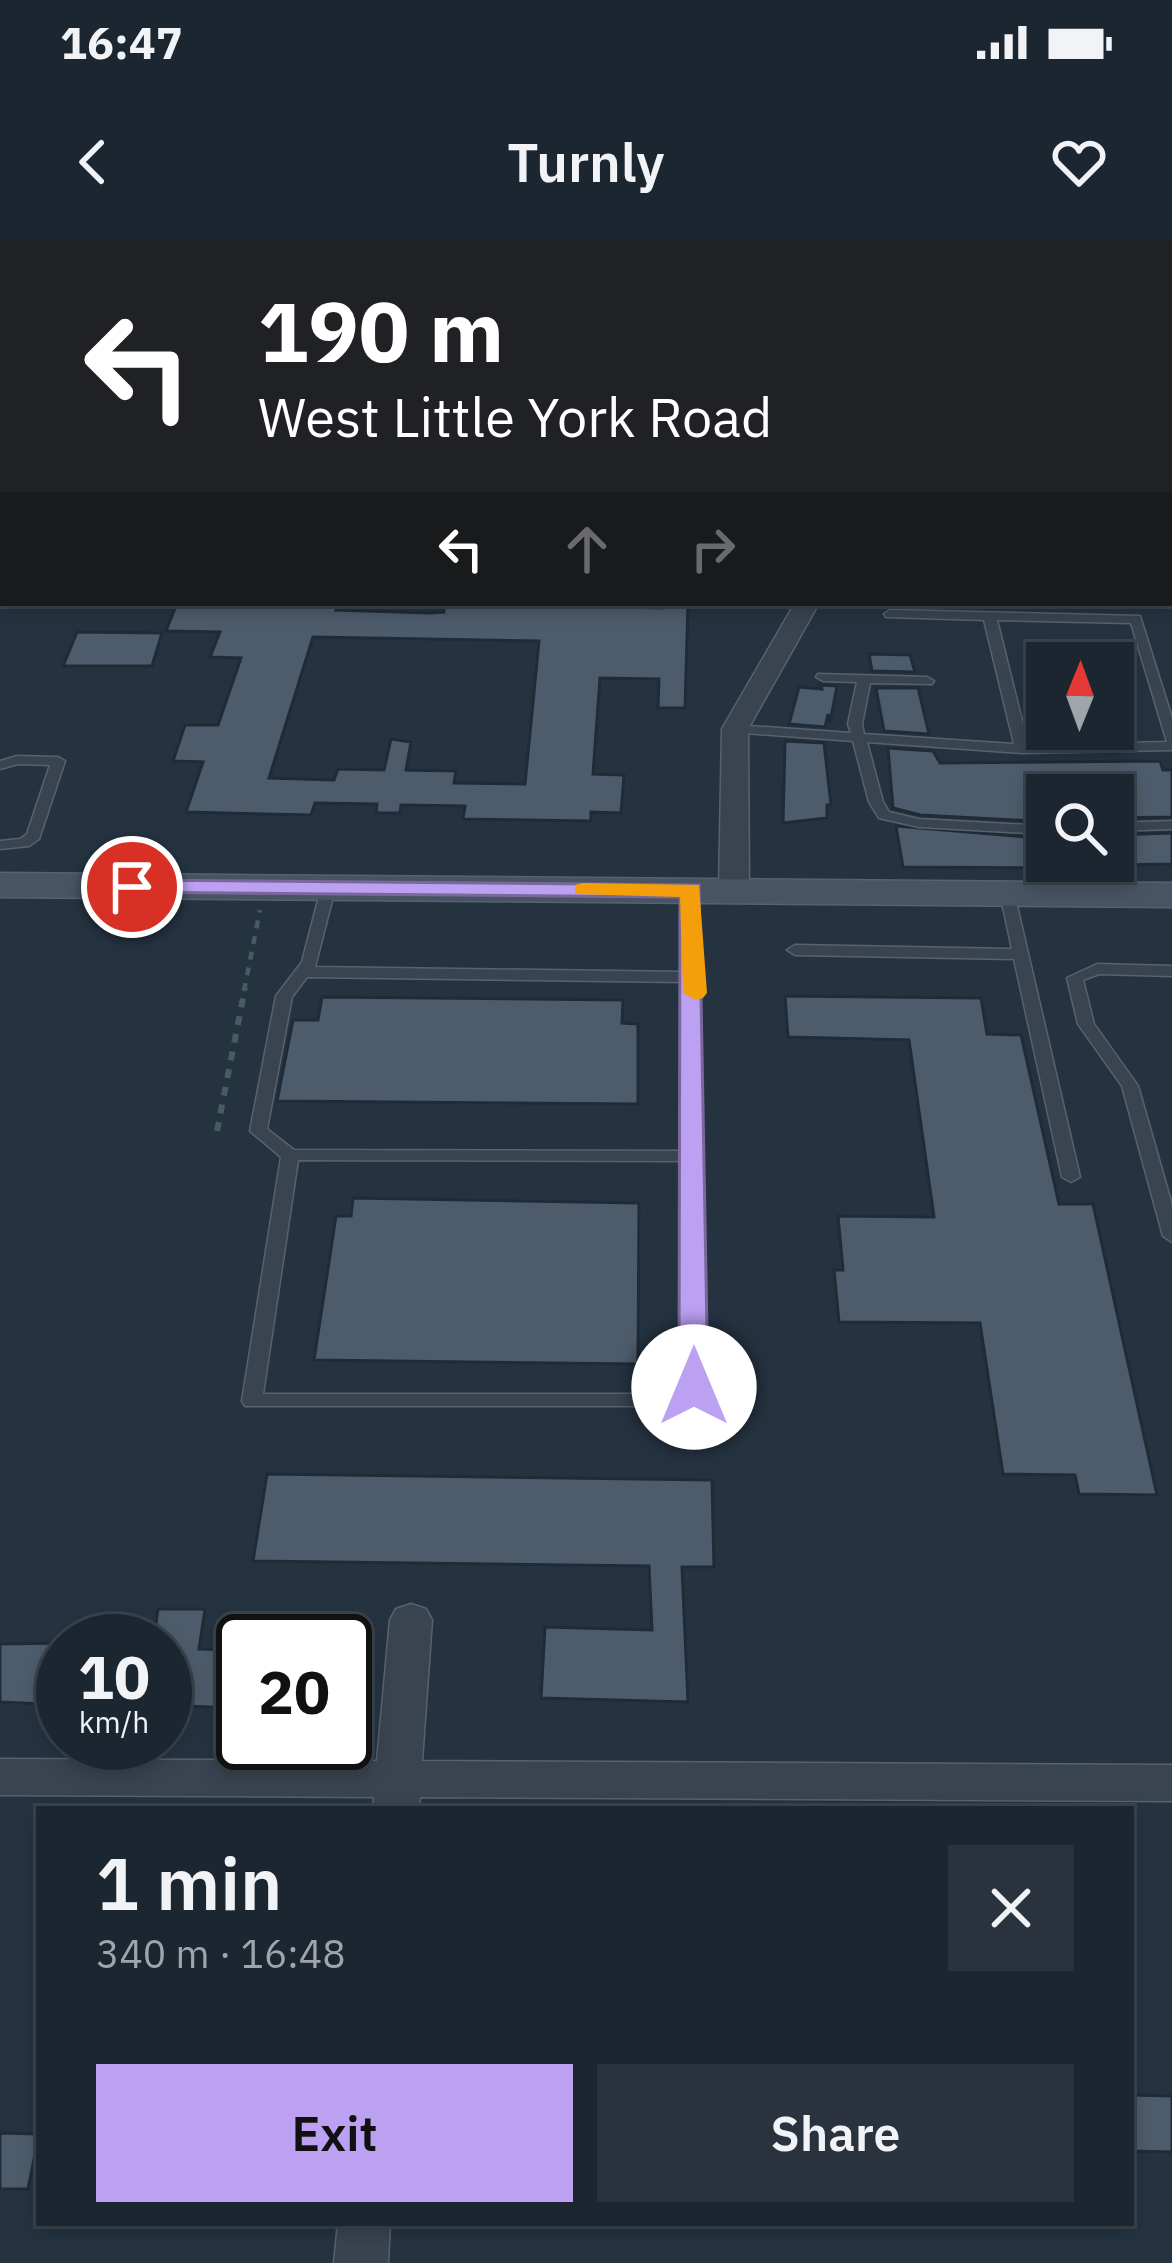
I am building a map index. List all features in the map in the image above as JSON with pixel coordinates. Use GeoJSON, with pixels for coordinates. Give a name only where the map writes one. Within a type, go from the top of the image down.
{"type":"FeatureCollection","features":[{"type":"Feature","properties":{"kind":"street"},"geometry":{"type":"LineString","coordinates":[[734,890],[735,729],[805,606]]}},
{"type":"Feature","properties":{"kind":"street"},"geometry":{"type":"LineString","coordinates":[[0,885],[1172,895]]}},
{"type":"Feature","properties":{"kind":"street"},"geometry":{"type":"LineString","coordinates":[[398,1794],[411,1620]]}},
{"type":"Feature","properties":{"kind":"street"},"geometry":{"type":"LineString","coordinates":[[0,1777],[398,1794],[1172,1783]]}},
{"type":"Feature","properties":{"kind":"street"},"geometry":{"type":"LineString","coordinates":[[361,2263],[364,2226]]}},
{"type":"Feature","properties":{"kind":"lane"},"geometry":{"type":"LineString","coordinates":[[735,729],[1022,749],[1172,743],[1136,619],[890,614]]}},
{"type":"Feature","properties":{"kind":"lane"},"geometry":{"type":"LineString","coordinates":[[990,617],[1022,749]]}},
{"type":"Feature","properties":{"kind":"lane"},"geometry":{"type":"LineString","coordinates":[[823,677],[927,681]]}},
{"type":"Feature","properties":{"kind":"lane"},"geometry":{"type":"LineString","coordinates":[[864,679],[855,724],[876,802],[884,815],[920,823],[1026,829]]}},
{"type":"Feature","properties":{"kind":"lane"},"geometry":{"type":"LineString","coordinates":[[0,765],[16,760],[58,761],[34,836],[25,843],[1,845],[0,834]]}},
{"type":"Feature","properties":{"kind":"lane"},"geometry":{"type":"LineString","coordinates":[[1134,826],[1172,825]]}},
{"type":"Feature","properties":{"kind":"lane"},"geometry":{"type":"LineString","coordinates":[[328,889],[310,963],[284,996],[258,1131],[290,1155],[694,1156]]}},
{"type":"Feature","properties":{"kind":"lane"},"geometry":{"type":"LineString","coordinates":[[290,1155],[252,1401],[672,1400],[694,1387],[692,890]]}},
{"type":"Feature","properties":{"kind":"lane"},"geometry":{"type":"LineString","coordinates":[[1007,893],[1071,1177]]}},
{"type":"Feature","properties":{"kind":"lane"},"geometry":{"type":"LineString","coordinates":[[795,950],[1021,954]]}},
{"type":"Feature","properties":{"kind":"lane"},"geometry":{"type":"LineString","coordinates":[[1172,970],[1097,969],[1076,978],[1087,1024],[1130,1086],[1172,1236]]}},
{"type":"Feature","properties":{"kind":"lane"},"geometry":{"type":"LineString","coordinates":[[303,972],[695,977]]}},
{"type":"Feature","properties":{"kind":"path"},"geometry":{"type":"LineString","coordinates":[[217,1131],[265,888]]}},
{"type":"Feature","properties":{"kind":"building"},"geometry":{"type":"Polygon","coordinates":[[[176,606],[337,606],[336,610],[430,613],[444,612],[444,606],[688,606],[685,708],[658,708],[659,679],[600,678],[593,774],[624,775],[621,813],[591,812],[591,821],[463,819],[465,806],[401,805],[400,813],[376,813],[377,804],[315,803],[311,815],[186,812],[203,762],[173,761],[185,725],[218,725],[241,658],[210,657],[220,632],[166,631],[176,606]],[[313,637],[269,778],[334,780],[338,769],[384,770],[391,739],[411,742],[406,770],[456,771],[454,783],[525,784],[539,641],[313,637]]]}},
{"type":"Feature","properties":{"kind":"building"},"geometry":{"type":"Polygon","coordinates":[[[77,632],[162,633],[152,666],[63,666],[77,632]]]}},
{"type":"Feature","properties":{"kind":"building"},"geometry":{"type":"Polygon","coordinates":[[[869,654],[910,655],[915,672],[872,671],[869,654]]]}},
{"type":"Feature","properties":{"kind":"building"},"geometry":{"type":"Polygon","coordinates":[[[821,685],[837,686],[830,723],[828,714],[825,727],[789,724],[799,687],[822,689],[821,685]]]}},
{"type":"Feature","properties":{"kind":"building"},"geometry":{"type":"Polygon","coordinates":[[[876,688],[918,688],[929,734],[884,731],[876,688]]]}},
{"type":"Feature","properties":{"kind":"building"},"geometry":{"type":"Polygon","coordinates":[[[785,741],[824,743],[831,805],[827,805],[827,818],[783,823],[785,741]]]}},
{"type":"Feature","properties":{"kind":"building"},"geometry":{"type":"Polygon","coordinates":[[[888,748],[933,751],[940,763],[1160,761],[1163,770],[1172,770],[1172,817],[1134,818],[1134,774],[1026,774],[1026,821],[920,815],[893,808],[888,748]]]}},
{"type":"Feature","properties":{"kind":"building"},"geometry":{"type":"Polygon","coordinates":[[[896,826],[1026,837],[1026,868],[903,867],[896,826]]]}},
{"type":"Feature","properties":{"kind":"building"},"geometry":{"type":"Polygon","coordinates":[[[1172,833],[1172,864],[1134,865],[1134,834],[1172,833]]]}},
{"type":"Feature","properties":{"kind":"building"},"geometry":{"type":"Polygon","coordinates":[[[785,996],[981,998],[987,1034],[1021,1035],[1059,1204],[1093,1204],[1157,1495],[1079,1494],[1075,1475],[1003,1474],[980,1323],[839,1322],[834,1270],[843,1270],[838,1216],[934,1217],[909,1040],[788,1037],[785,996]]]}},
{"type":"Feature","properties":{"kind":"building"},"geometry":{"type":"Polygon","coordinates":[[[322,997],[623,1000],[622,1023],[638,1024],[638,1104],[277,1101],[293,1020],[318,1020],[322,997]]]}},
{"type":"Feature","properties":{"kind":"building"},"geometry":{"type":"Polygon","coordinates":[[[353,1198],[639,1203],[638,1364],[314,1360],[336,1216],[351,1216],[353,1198]]]}},
{"type":"Feature","properties":{"kind":"building"},"geometry":{"type":"Polygon","coordinates":[[[267,1474],[712,1480],[714,1567],[682,1567],[688,1702],[541,1698],[545,1627],[652,1630],[649,1566],[253,1561],[267,1474]]]}},
{"type":"Feature","properties":{"kind":"building"},"geometry":{"type":"Polygon","coordinates":[[[158,1609],[205,1609],[199,1649],[216,1649],[216,1707],[192,1706],[192,1614],[157,1614],[158,1609]]]}},
{"type":"Feature","properties":{"kind":"building"},"geometry":{"type":"Polygon","coordinates":[[[36,1643],[36,1704],[0,1702],[0,1644],[36,1643]]]}},
{"type":"Feature","properties":{"kind":"building"},"geometry":{"type":"Polygon","coordinates":[[[1134,2095],[1172,2096],[1172,2152],[1134,2151],[1134,2095]]]}},
{"type":"Feature","properties":{"kind":"building"},"geometry":{"type":"Polygon","coordinates":[[[0,2133],[36,2134],[28,2189],[0,2189],[0,2133]]]}},
{"type":"Feature","properties":{"kind":"slow traffic"},"geometry":{"type":"LineString","coordinates":[[583,890],[692,890],[695,993]]}},
{"type":"Feature","properties":{"kind":"route"},"geometry":{"type":"LineString","coordinates":[[132,887],[692,890],[694,1387]]}}]}
